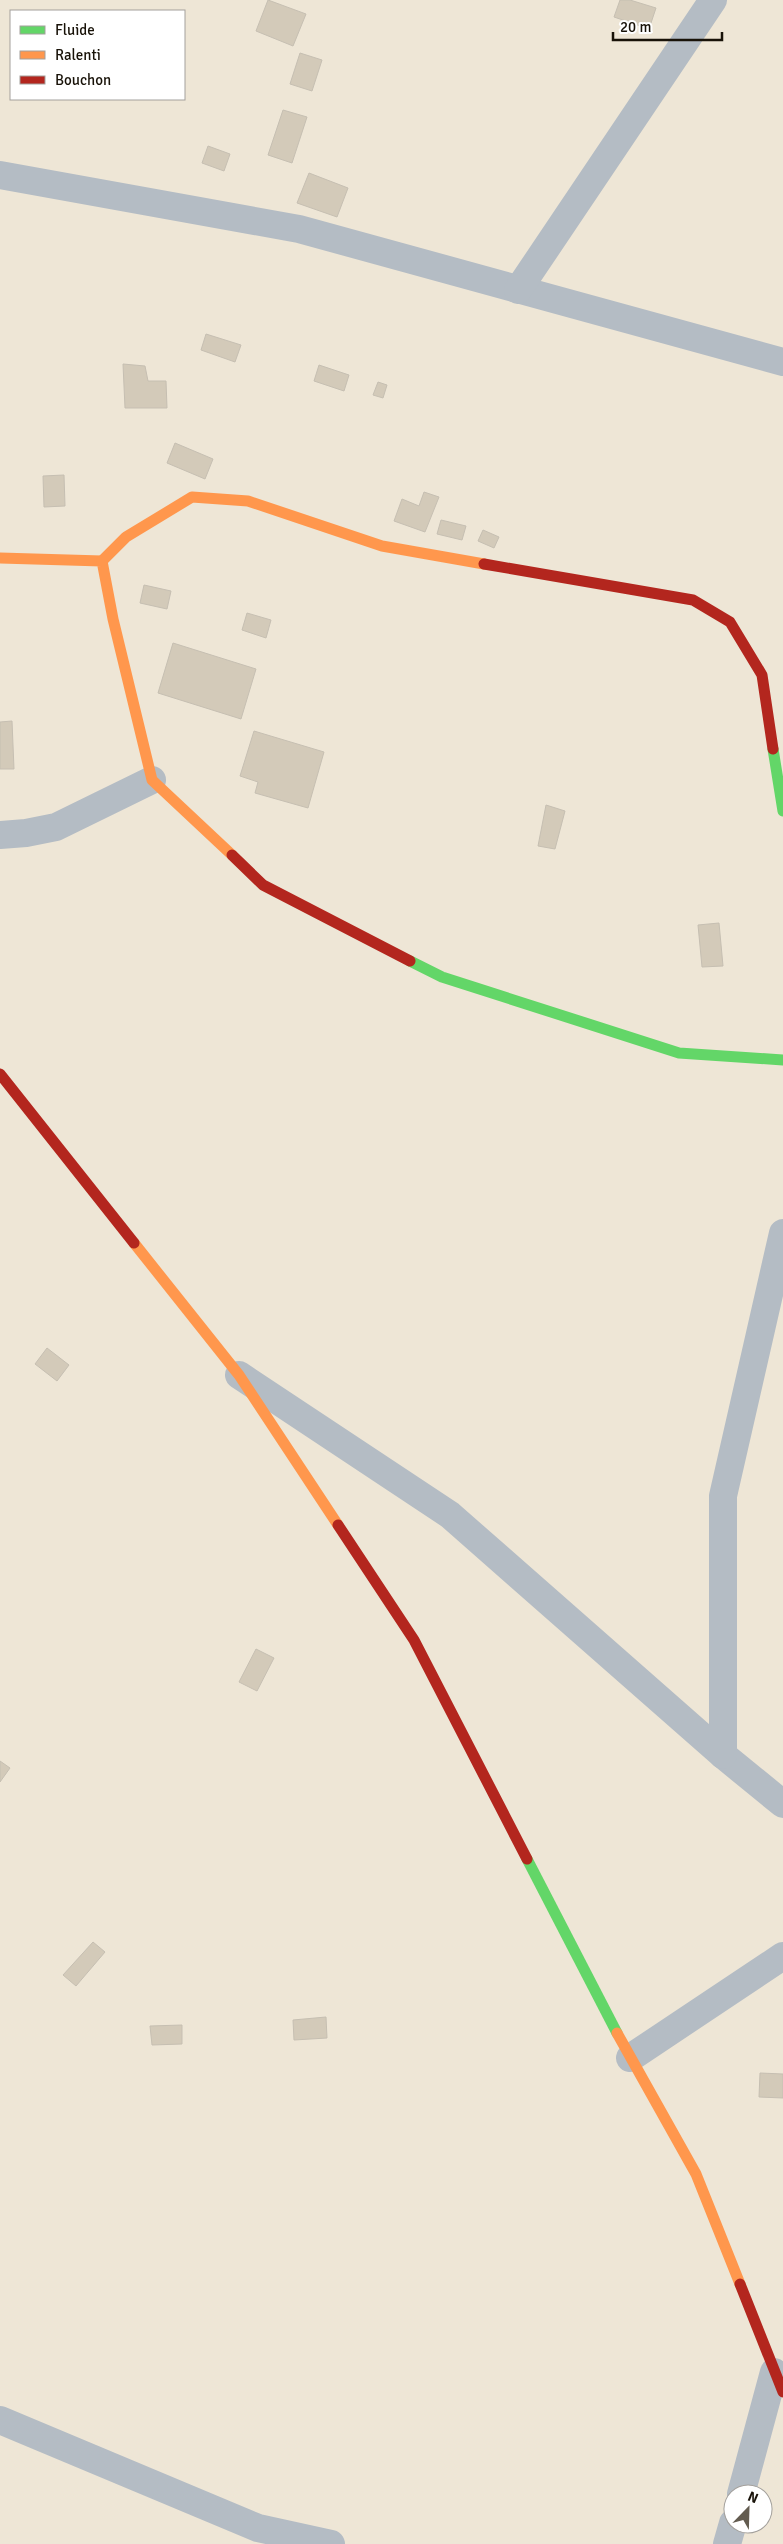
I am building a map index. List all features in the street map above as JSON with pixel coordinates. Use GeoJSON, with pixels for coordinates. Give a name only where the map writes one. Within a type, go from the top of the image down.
{"type":"FeatureCollection","features":[{"type":"Feature","properties":{"kind":"street"},"geometry":{"type":"LineString","coordinates":[[518,290],[714,0]]}},
{"type":"Feature","properties":{"kind":"street"},"geometry":{"type":"LineString","coordinates":[[0,175],[299,230],[783,362]]}},
{"type":"Feature","properties":{"kind":"street"},"geometry":{"type":"LineString","coordinates":[[0,558],[102,561],[126,537],[192,497],[248,501],[382,546],[693,600],[730,622],[762,675],[783,811]]}},
{"type":"Feature","properties":{"kind":"street"},"geometry":{"type":"LineString","coordinates":[[102,561],[113,619],[152,780],[263,886],[442,976],[679,1053],[783,1060]]}},
{"type":"Feature","properties":{"kind":"street"},"geometry":{"type":"LineString","coordinates":[[0,835],[26,834],[56,827],[152,780]]}},
{"type":"Feature","properties":{"kind":"street"},"geometry":{"type":"LineString","coordinates":[[0,1074],[239,1375],[414,1640],[630,2058],[696,2174],[778,2382],[744,2484]]}},
{"type":"Feature","properties":{"kind":"street"},"geometry":{"type":"LineString","coordinates":[[724,1754],[723,1496],[783,1233]]}},
{"type":"Feature","properties":{"kind":"street"},"geometry":{"type":"LineString","coordinates":[[239,1375],[450,1515],[783,1804]]}},
{"type":"Feature","properties":{"kind":"street"},"geometry":{"type":"LineString","coordinates":[[630,2058],[783,1956]]}},
{"type":"Feature","properties":{"kind":"street"},"geometry":{"type":"LineString","coordinates":[[0,2420],[258,2528],[331,2544]]}},
{"type":"Feature","properties":{"kind":"building"},"geometry":{"type":"Polygon","coordinates":[[[268,0],[306,14],[293,46],[256,31],[268,0]]]}},
{"type":"Feature","properties":{"kind":"building"},"geometry":{"type":"Polygon","coordinates":[[[620,0],[630,0],[656,8],[649,29],[614,17],[620,0]]]}},
{"type":"Feature","properties":{"kind":"building"},"geometry":{"type":"Polygon","coordinates":[[[300,53],[322,60],[312,91],[290,84],[300,53]]]}},
{"type":"Feature","properties":{"kind":"building"},"geometry":{"type":"Polygon","coordinates":[[[283,110],[307,117],[292,163],[268,155],[283,110]]]}},
{"type":"Feature","properties":{"kind":"building"},"geometry":{"type":"Polygon","coordinates":[[[208,146],[230,154],[224,171],[202,163],[208,146]]]}},
{"type":"Feature","properties":{"kind":"building"},"geometry":{"type":"Polygon","coordinates":[[[309,173],[348,188],[337,217],[297,203],[309,173]]]}},
{"type":"Feature","properties":{"kind":"building"},"geometry":{"type":"Polygon","coordinates":[[[206,334],[241,345],[235,362],[201,350],[206,334]]]}},
{"type":"Feature","properties":{"kind":"building"},"geometry":{"type":"Polygon","coordinates":[[[123,364],[145,366],[148,381],[166,381],[167,408],[125,408],[123,364]]]}},
{"type":"Feature","properties":{"kind":"building"},"geometry":{"type":"Polygon","coordinates":[[[319,365],[349,375],[344,391],[314,381],[319,365]]]}},
{"type":"Feature","properties":{"kind":"building"},"geometry":{"type":"Polygon","coordinates":[[[378,382],[387,385],[383,398],[373,395],[378,382]]]}},
{"type":"Feature","properties":{"kind":"building"},"geometry":{"type":"Polygon","coordinates":[[[175,443],[213,459],[205,479],[167,463],[175,443]]]}},
{"type":"Feature","properties":{"kind":"building"},"geometry":{"type":"Polygon","coordinates":[[[64,475],[65,506],[44,507],[43,476],[64,475]]]}},
{"type":"Feature","properties":{"kind":"building"},"geometry":{"type":"Polygon","coordinates":[[[424,492],[439,497],[425,532],[394,521],[402,499],[419,506],[424,492]]]}},
{"type":"Feature","properties":{"kind":"building"},"geometry":{"type":"Polygon","coordinates":[[[441,520],[466,526],[462,540],[437,534],[441,520]]]}},
{"type":"Feature","properties":{"kind":"building"},"geometry":{"type":"Polygon","coordinates":[[[483,530],[499,537],[494,548],[478,541],[483,530]]]}},
{"type":"Feature","properties":{"kind":"building"},"geometry":{"type":"Polygon","coordinates":[[[144,585],[171,591],[167,609],[140,603],[144,585]]]}},
{"type":"Feature","properties":{"kind":"building"},"geometry":{"type":"Polygon","coordinates":[[[247,613],[271,620],[266,638],[242,630],[247,613]]]}},
{"type":"Feature","properties":{"kind":"building"},"geometry":{"type":"Polygon","coordinates":[[[173,643],[256,669],[241,719],[158,693],[173,643]]]}},
{"type":"Feature","properties":{"kind":"building"},"geometry":{"type":"Polygon","coordinates":[[[12,721],[14,769],[0,769],[0,722],[12,721]]]}},
{"type":"Feature","properties":{"kind":"building"},"geometry":{"type":"Polygon","coordinates":[[[254,731],[324,752],[308,808],[255,793],[258,782],[240,776],[254,731]]]}},
{"type":"Feature","properties":{"kind":"building"},"geometry":{"type":"Polygon","coordinates":[[[546,805],[565,811],[555,849],[538,846],[546,805]]]}},
{"type":"Feature","properties":{"kind":"building"},"geometry":{"type":"Polygon","coordinates":[[[719,923],[723,966],[702,967],[698,925],[719,923]]]}},
{"type":"Feature","properties":{"kind":"building"},"geometry":{"type":"Polygon","coordinates":[[[47,1348],[69,1365],[57,1381],[35,1364],[47,1348]]]}},
{"type":"Feature","properties":{"kind":"building"},"geometry":{"type":"Polygon","coordinates":[[[256,1649],[274,1658],[257,1691],[239,1682],[256,1649]]]}},
{"type":"Feature","properties":{"kind":"building"},"geometry":{"type":"Polygon","coordinates":[[[0,1761],[10,1768],[0,1782],[0,1761]]]}},
{"type":"Feature","properties":{"kind":"building"},"geometry":{"type":"Polygon","coordinates":[[[93,1942],[105,1952],[76,1986],[63,1975],[93,1942]]]}},
{"type":"Feature","properties":{"kind":"building"},"geometry":{"type":"Polygon","coordinates":[[[326,2017],[327,2038],[294,2040],[293,2020],[326,2017]]]}},
{"type":"Feature","properties":{"kind":"building"},"geometry":{"type":"Polygon","coordinates":[[[182,2025],[182,2044],[152,2045],[150,2026],[182,2025]]]}},
{"type":"Feature","properties":{"kind":"building"},"geometry":{"type":"Polygon","coordinates":[[[760,2073],[783,2074],[783,2098],[759,2097],[760,2073]]]}},
{"type":"Feature","properties":{"kind":"traffic: fast"},"geometry":{"type":"LineString","coordinates":[[773,749],[783,811]]}},
{"type":"Feature","properties":{"kind":"traffic: fast"},"geometry":{"type":"LineString","coordinates":[[410,961],[442,977],[679,1053],[783,1060]]}},
{"type":"Feature","properties":{"kind":"traffic: fast"},"geometry":{"type":"LineString","coordinates":[[527,1859],[617,2033]]}},
{"type":"Feature","properties":{"kind":"traffic: slow"},"geometry":{"type":"LineString","coordinates":[[102,561],[126,537],[192,497],[248,501],[382,546],[484,564]]}},
{"type":"Feature","properties":{"kind":"traffic: slow"},"geometry":{"type":"LineString","coordinates":[[0,558],[102,561],[113,619],[152,780],[232,855]]}},
{"type":"Feature","properties":{"kind":"traffic: slow"},"geometry":{"type":"LineString","coordinates":[[134,1243],[239,1375],[338,1525]]}},
{"type":"Feature","properties":{"kind":"traffic: slow"},"geometry":{"type":"LineString","coordinates":[[617,2033],[696,2174],[740,2284]]}},
{"type":"Feature","properties":{"kind":"traffic: jam"},"geometry":{"type":"LineString","coordinates":[[484,564],[693,600],[730,622],[762,675],[773,749]]}},
{"type":"Feature","properties":{"kind":"traffic: jam"},"geometry":{"type":"LineString","coordinates":[[232,855],[263,885],[410,961]]}},
{"type":"Feature","properties":{"kind":"traffic: jam"},"geometry":{"type":"LineString","coordinates":[[0,1074],[134,1243]]}},
{"type":"Feature","properties":{"kind":"traffic: jam"},"geometry":{"type":"LineString","coordinates":[[338,1525],[414,1640],[527,1859]]}},
{"type":"Feature","properties":{"kind":"traffic: jam"},"geometry":{"type":"LineString","coordinates":[[740,2284],[783,2392]]}}]}
